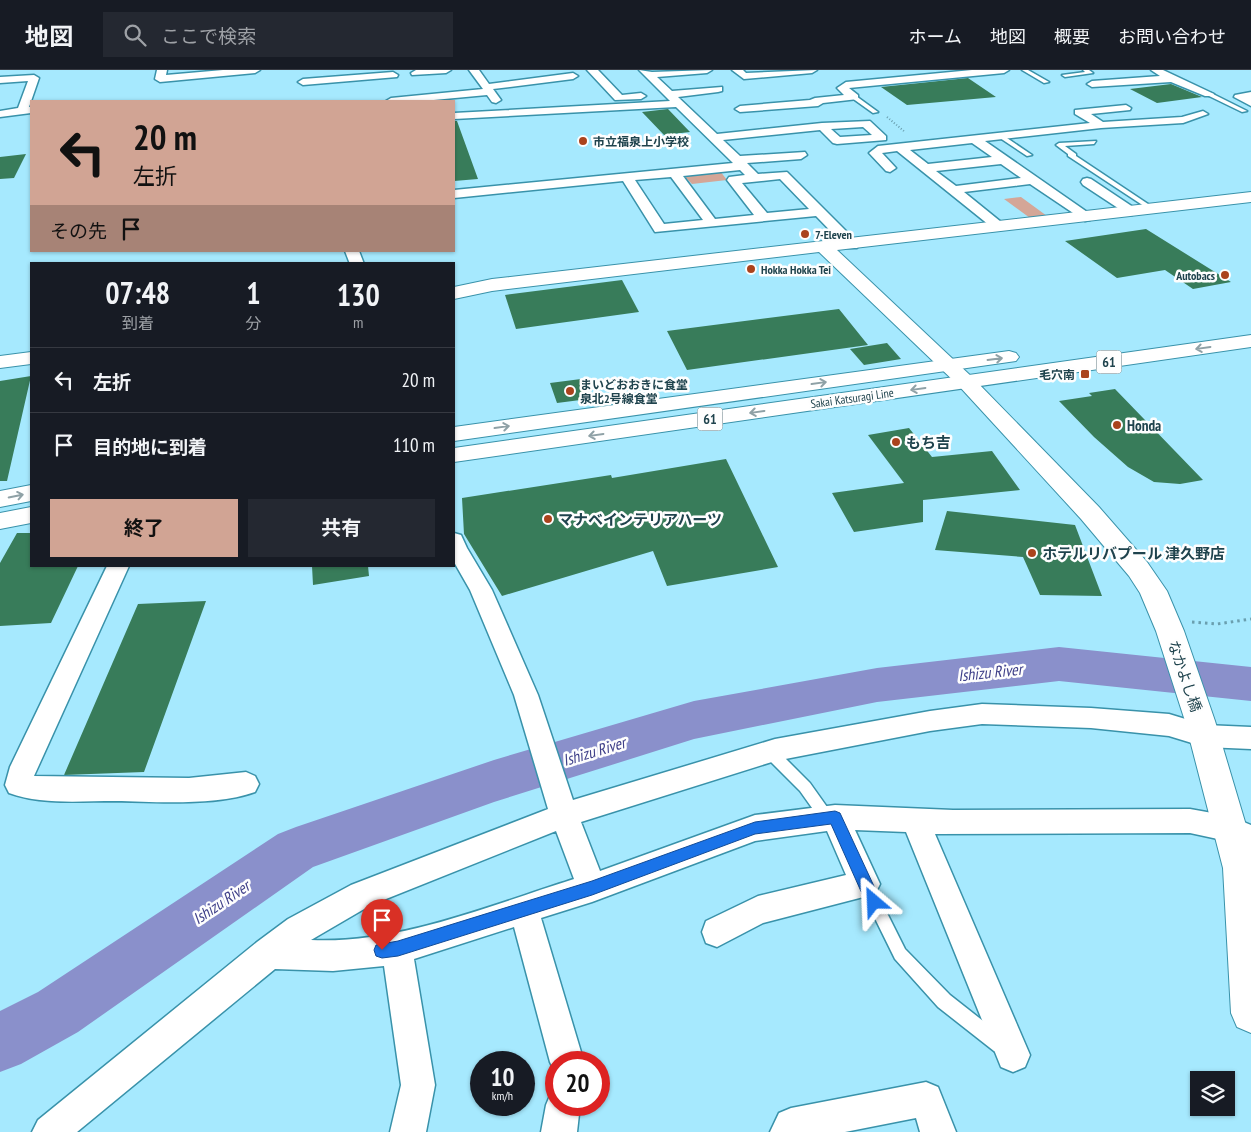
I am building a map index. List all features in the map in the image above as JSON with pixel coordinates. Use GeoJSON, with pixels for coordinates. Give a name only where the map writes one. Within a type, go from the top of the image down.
{"type":"FeatureCollection","features":[{"type":"Feature","properties":{"kind":"street"},"geometry":{"type":"LineString","coordinates":[[162,70],[160,78],[207,72],[255,70]]}},
{"type":"Feature","properties":{"kind":"street"},"geometry":{"type":"LineString","coordinates":[[302,70],[303,87],[393,75]]}},
{"type":"Feature","properties":{"kind":"street"},"geometry":{"type":"LineString","coordinates":[[416,73],[446,70]]}},
{"type":"Feature","properties":{"kind":"street"},"geometry":{"type":"LineString","coordinates":[[532,70],[561,110]]}},
{"type":"Feature","properties":{"kind":"street"},"geometry":{"type":"LineString","coordinates":[[592,70],[619,98],[718,89]]}},
{"type":"Feature","properties":{"kind":"street"},"geometry":{"type":"LineString","coordinates":[[647,73],[707,70]]}},
{"type":"Feature","properties":{"kind":"street"},"geometry":{"type":"LineString","coordinates":[[737,70],[744,76],[773,71],[812,70]]}},
{"type":"Feature","properties":{"kind":"street"},"geometry":{"type":"LineString","coordinates":[[896,70],[909,79]]}},
{"type":"Feature","properties":{"kind":"street"},"geometry":{"type":"LineString","coordinates":[[934,70],[943,76]]}},
{"type":"Feature","properties":{"kind":"street"},"geometry":{"type":"LineString","coordinates":[[854,97],[842,88],[875,82],[943,76],[963,72],[1003,70]]}},
{"type":"Feature","properties":{"kind":"street"},"geometry":{"type":"LineString","coordinates":[[1156,70],[1172,79],[1209,94]]}},
{"type":"Feature","properties":{"kind":"street"},"geometry":{"type":"LineString","coordinates":[[773,71],[791,85]]}},
{"type":"Feature","properties":{"kind":"street"},"geometry":{"type":"LineString","coordinates":[[485,85],[493,72]]}},
{"type":"Feature","properties":{"kind":"street"},"geometry":{"type":"LineString","coordinates":[[647,73],[667,95],[755,178]]}},
{"type":"Feature","properties":{"kind":"street"},"geometry":{"type":"LineString","coordinates":[[864,74],[875,82]]}},
{"type":"Feature","properties":{"kind":"street"},"geometry":{"type":"LineString","coordinates":[[403,100],[485,85],[573,76]]}},
{"type":"Feature","properties":{"kind":"street"},"geometry":{"type":"LineString","coordinates":[[0,80],[34,78],[27,110],[0,114]]}},
{"type":"Feature","properties":{"kind":"street"},"geometry":{"type":"LineString","coordinates":[[1092,84],[1172,79]]}},
{"type":"Feature","properties":{"kind":"street"},"geometry":{"type":"LineString","coordinates":[[485,85],[502,112]]}},
{"type":"Feature","properties":{"kind":"street"},"geometry":{"type":"LineString","coordinates":[[740,109],[818,103],[804,93]]}},
{"type":"Feature","properties":{"kind":"street"},"geometry":{"type":"LineString","coordinates":[[1248,107],[1239,97],[1251,95]]}},
{"type":"Feature","properties":{"kind":"street"},"geometry":{"type":"LineString","coordinates":[[815,101],[854,97]]}},
{"type":"Feature","properties":{"kind":"street"},"geometry":{"type":"LineString","coordinates":[[455,116],[677,104]]}},
{"type":"Feature","properties":{"kind":"street"},"geometry":{"type":"LineString","coordinates":[[1101,126],[1079,112],[1142,109],[1161,120]]}},
{"type":"Feature","properties":{"kind":"street"},"geometry":{"type":"LineString","coordinates":[[890,168],[875,153],[878,150],[1161,120],[1183,120],[1203,114]]}},
{"type":"Feature","properties":{"kind":"street"},"geometry":{"type":"LineString","coordinates":[[714,138],[822,126]]}},
{"type":"Feature","properties":{"kind":"street"},"geometry":{"type":"LineString","coordinates":[[974,139],[1085,217]]}},
{"type":"Feature","properties":{"kind":"street"},"geometry":{"type":"LineString","coordinates":[[900,148],[999,226]]}},
{"type":"Feature","properties":{"kind":"street"},"geometry":{"type":"LineString","coordinates":[[455,194],[675,173],[801,155]]}},
{"type":"Feature","properties":{"kind":"street"},"geometry":{"type":"LineString","coordinates":[[926,168],[1002,160]]}},
{"type":"Feature","properties":{"kind":"street"},"geometry":{"type":"LineString","coordinates":[[675,173],[712,224]]}},
{"type":"Feature","properties":{"kind":"street"},"geometry":{"type":"LineString","coordinates":[[764,218],[733,180],[783,175],[852,245]]}},
{"type":"Feature","properties":{"kind":"street"},"geometry":{"type":"LineString","coordinates":[[627,177],[660,229],[820,212]]}},
{"type":"Feature","properties":{"kind":"street"},"geometry":{"type":"LineString","coordinates":[[952,190],[1032,180]]}},
{"type":"Feature","properties":{"kind":"street"},"geometry":{"type":"LineString","coordinates":[[1087,182],[1132,212]]}},
{"type":"Feature","properties":{"kind":"street"},"geometry":{"type":"LineString","coordinates":[[455,293],[492,285],[852,245],[1251,197]]}},
{"type":"Feature","properties":{"kind":"street","name":"なかよし橋"},"geometry":{"type":"LineString","coordinates":[[825,248],[966,382],[1090,512],[1154,591],[1240,833],[1251,1013]]}},
{"type":"Feature","properties":{"kind":"street","name":"Sakai Katsuragi Line"},"geometry":{"type":"LineString","coordinates":[[455,434],[947,365],[1251,325]]}},
{"type":"Feature","properties":{"kind":"street","name":"Sakai Katsuragi Line"},"geometry":{"type":"LineString","coordinates":[[455,455],[1251,341]]}},
{"type":"Feature","properties":{"kind":"street"},"geometry":{"type":"LineString","coordinates":[[0,362],[30,358]]}},
{"type":"Feature","properties":{"kind":"street"},"geometry":{"type":"LineString","coordinates":[[0,499],[30,493]]}},
{"type":"Feature","properties":{"kind":"street"},"geometry":{"type":"LineString","coordinates":[[0,521],[30,515]]}},
{"type":"Feature","properties":{"kind":"street"},"geometry":{"type":"LineString","coordinates":[[455,544],[481,590],[526,694],[563,810],[592,888]]}},
{"type":"Feature","properties":{"kind":"street"},"geometry":{"type":"LineString","coordinates":[[118,567],[23,767],[18,785],[39,789],[189,790],[246,784]]}},
{"type":"Feature","properties":{"kind":"street"},"geometry":{"type":"LineString","coordinates":[[50,1132],[268,953],[299,930],[361,895],[563,810],[770,752],[930,721],[982,714],[1091,718],[1202,729],[1251,738]]}},
{"type":"Feature","properties":{"kind":"street"},"geometry":{"type":"LineString","coordinates":[[268,953],[334,956],[398,949],[592,888],[755,828],[831,818],[1190,821],[1240,833]]}},
{"type":"Feature","properties":{"kind":"street"},"geometry":{"type":"LineString","coordinates":[[717,932],[758,910],[865,884],[831,818]]}},
{"type":"Feature","properties":{"kind":"street"},"geometry":{"type":"LineString","coordinates":[[915,820],[1013,1055]]}},
{"type":"Feature","properties":{"kind":"street"},"geometry":{"type":"LineString","coordinates":[[524,910],[564,1051]]}},
{"type":"Feature","properties":{"kind":"street"},"geometry":{"type":"LineString","coordinates":[[398,949],[418,1085],[408,1132]]}},
{"type":"Feature","properties":{"kind":"street"},"geometry":{"type":"LineString","coordinates":[[788,1132],[791,1125],[926,1099],[938,1132]]}},
{"type":"Feature","properties":{"kind":"street"},"geometry":{"type":"LineString","coordinates":[[559,1132],[561,1116]]}},
{"type":"Feature","properties":{"kind":"lane"},"geometry":{"type":"LineString","coordinates":[[1024,70],[1046,82]]}},
{"type":"Feature","properties":{"kind":"lane"},"geometry":{"type":"LineString","coordinates":[[1065,75],[1090,72],[1085,70]]}},
{"type":"Feature","properties":{"kind":"lane"},"geometry":{"type":"LineString","coordinates":[[1209,94],[1248,107]]}},
{"type":"Feature","properties":{"kind":"lane"},"geometry":{"type":"LineString","coordinates":[[854,97],[875,112]]}},
{"type":"Feature","properties":{"kind":"lane"},"geometry":{"type":"LineString","coordinates":[[1002,137],[1030,155]]}},
{"type":"Feature","properties":{"kind":"lane"},"geometry":{"type":"LineString","coordinates":[[1094,142],[1059,145],[1074,155],[1070,156],[1152,209]]}},
{"type":"Feature","properties":{"kind":"lane"},"geometry":{"type":"LineString","coordinates":[[770,752],[805,787],[831,818]]}},
{"type":"Feature","properties":{"kind":"lane"},"geometry":{"type":"LineString","coordinates":[[865,884],[900,954],[944,1001],[1013,1055]]}},
{"type":"Feature","properties":{"kind":"path"},"geometry":{"type":"LineString","coordinates":[[875,112],[881,113],[922,145]]}},
{"type":"Feature","properties":{"kind":"path"},"geometry":{"type":"LineString","coordinates":[[1168,627],[1217,624],[1251,619]]}},
{"type":"Feature","properties":{"kind":"shaded area"},"geometry":{"type":"Polygon","coordinates":[[[720,171],[727,180],[692,184],[685,177],[720,171]]]}},
{"type":"Feature","properties":{"kind":"shaded area"},"geometry":{"type":"Polygon","coordinates":[[[1021,197],[1047,216],[1030,218],[1004,199],[1021,197]]]}},
{"type":"Feature","properties":{"kind":"building"},"geometry":{"type":"Polygon","coordinates":[[[968,78],[996,97],[907,105],[881,87],[968,78]]]}},
{"type":"Feature","properties":{"kind":"building"},"geometry":{"type":"Polygon","coordinates":[[[1171,84],[1202,97],[1157,103],[1130,89],[1171,84]]]}},
{"type":"Feature","properties":{"kind":"building"},"geometry":{"type":"Polygon","coordinates":[[[668,109],[690,132],[664,135],[642,112],[668,109]]]}},
{"type":"Feature","properties":{"kind":"building"},"geometry":{"type":"Polygon","coordinates":[[[455,121],[457,121],[478,179],[455,181],[455,121]]]}},
{"type":"Feature","properties":{"kind":"building"},"geometry":{"type":"Polygon","coordinates":[[[26,154],[14,178],[0,179],[0,157],[26,154]]]}},
{"type":"Feature","properties":{"kind":"building"},"geometry":{"type":"Polygon","coordinates":[[[1146,229],[1231,282],[1193,289],[1165,270],[1117,278],[1065,241],[1146,229]]]}},
{"type":"Feature","properties":{"kind":"building"},"geometry":{"type":"Polygon","coordinates":[[[622,280],[639,312],[516,329],[505,295],[622,280]]]}},
{"type":"Feature","properties":{"kind":"building"},"geometry":{"type":"Polygon","coordinates":[[[839,309],[868,345],[687,370],[667,331],[839,309]]]}},
{"type":"Feature","properties":{"kind":"building"},"geometry":{"type":"Polygon","coordinates":[[[887,343],[901,359],[864,365],[850,349],[887,343]]]}},
{"type":"Feature","properties":{"kind":"building"},"geometry":{"type":"Polygon","coordinates":[[[30,376],[7,481],[0,481],[0,381],[30,376]]]}},
{"type":"Feature","properties":{"kind":"building"},"geometry":{"type":"Polygon","coordinates":[[[581,379],[588,399],[557,403],[550,383],[581,379]]]}},
{"type":"Feature","properties":{"kind":"building"},"geometry":{"type":"Polygon","coordinates":[[[1115,389],[1203,480],[1180,484],[1154,482],[1128,467],[1094,437],[1059,401],[1092,396],[1089,393],[1115,389]]]}},
{"type":"Feature","properties":{"kind":"building"},"geometry":{"type":"Polygon","coordinates":[[[909,428],[932,457],[992,451],[1020,490],[923,500],[923,522],[854,532],[832,493],[904,483],[868,435],[909,428]]]}},
{"type":"Feature","properties":{"kind":"building"},"geometry":{"type":"Polygon","coordinates":[[[726,459],[778,567],[667,586],[653,551],[502,596],[464,534],[462,498],[611,475],[612,478],[726,459]]]}},
{"type":"Feature","properties":{"kind":"building","name":"ホテルリバプール 津久野店"},"geometry":{"type":"Polygon","coordinates":[[[947,511],[1075,525],[1102,596],[1040,595],[1023,557],[935,550],[947,511]]]}},
{"type":"Feature","properties":{"kind":"building"},"geometry":{"type":"Polygon","coordinates":[[[17,533],[30,533],[30,567],[78,567],[51,623],[0,626],[0,563],[17,533]]]}},
{"type":"Feature","properties":{"kind":"building"},"geometry":{"type":"Polygon","coordinates":[[[312,567],[368,567],[369,576],[313,585],[312,567]]]}},
{"type":"Feature","properties":{"kind":"building"},"geometry":{"type":"Polygon","coordinates":[[[206,601],[144,772],[64,775],[138,604],[206,601]]]}},
{"type":"Feature","properties":{"kind":"waterway","name":"Ishizu River"},"geometry":{"type":"LineString","coordinates":[[0,1043],[58,1012],[296,850],[494,781],[694,720],[877,685],[1059,664],[1251,684]]}},
{"type":"Feature","properties":{"kind":"place","name":"市立福泉上小学校"},"geometry":{"type":"Point","coordinates":[583,141]}},
{"type":"Feature","properties":{"kind":"place","name":"7-Eleven"},"geometry":{"type":"Point","coordinates":[805,234]}},
{"type":"Feature","properties":{"kind":"place","name":"Hokka Hokka Tei"},"geometry":{"type":"Point","coordinates":[751,269]}},
{"type":"Feature","properties":{"kind":"place","name":"Autobacs"},"geometry":{"type":"Point","coordinates":[1225,275]}},
{"type":"Feature","properties":{"kind":"place","name":"毛穴南"},"geometry":{"type":"Point","coordinates":[1085,374]}},
{"type":"Feature","properties":{"kind":"place","name":"まいどおおきに食堂 泉北2号線食堂"},"geometry":{"type":"Point","coordinates":[570,391]}},
{"type":"Feature","properties":{"kind":"place","name":"Honda"},"geometry":{"type":"Point","coordinates":[1117,425]}},
{"type":"Feature","properties":{"kind":"place","name":"もち吉"},"geometry":{"type":"Point","coordinates":[896,442]}},
{"type":"Feature","properties":{"kind":"place","name":"マナベインテリアハーツ"},"geometry":{"type":"Point","coordinates":[548,519]}},
{"type":"Feature","properties":{"kind":"place","name":"ホテルリバプール 津久野店"},"geometry":{"type":"Point","coordinates":[1032,553]}},
{"type":"Feature","properties":{"kind":"route"},"geometry":{"type":"LineString","coordinates":[[382,950],[398,949],[592,888],[755,828],[835,817],[874,902]]}}]}
